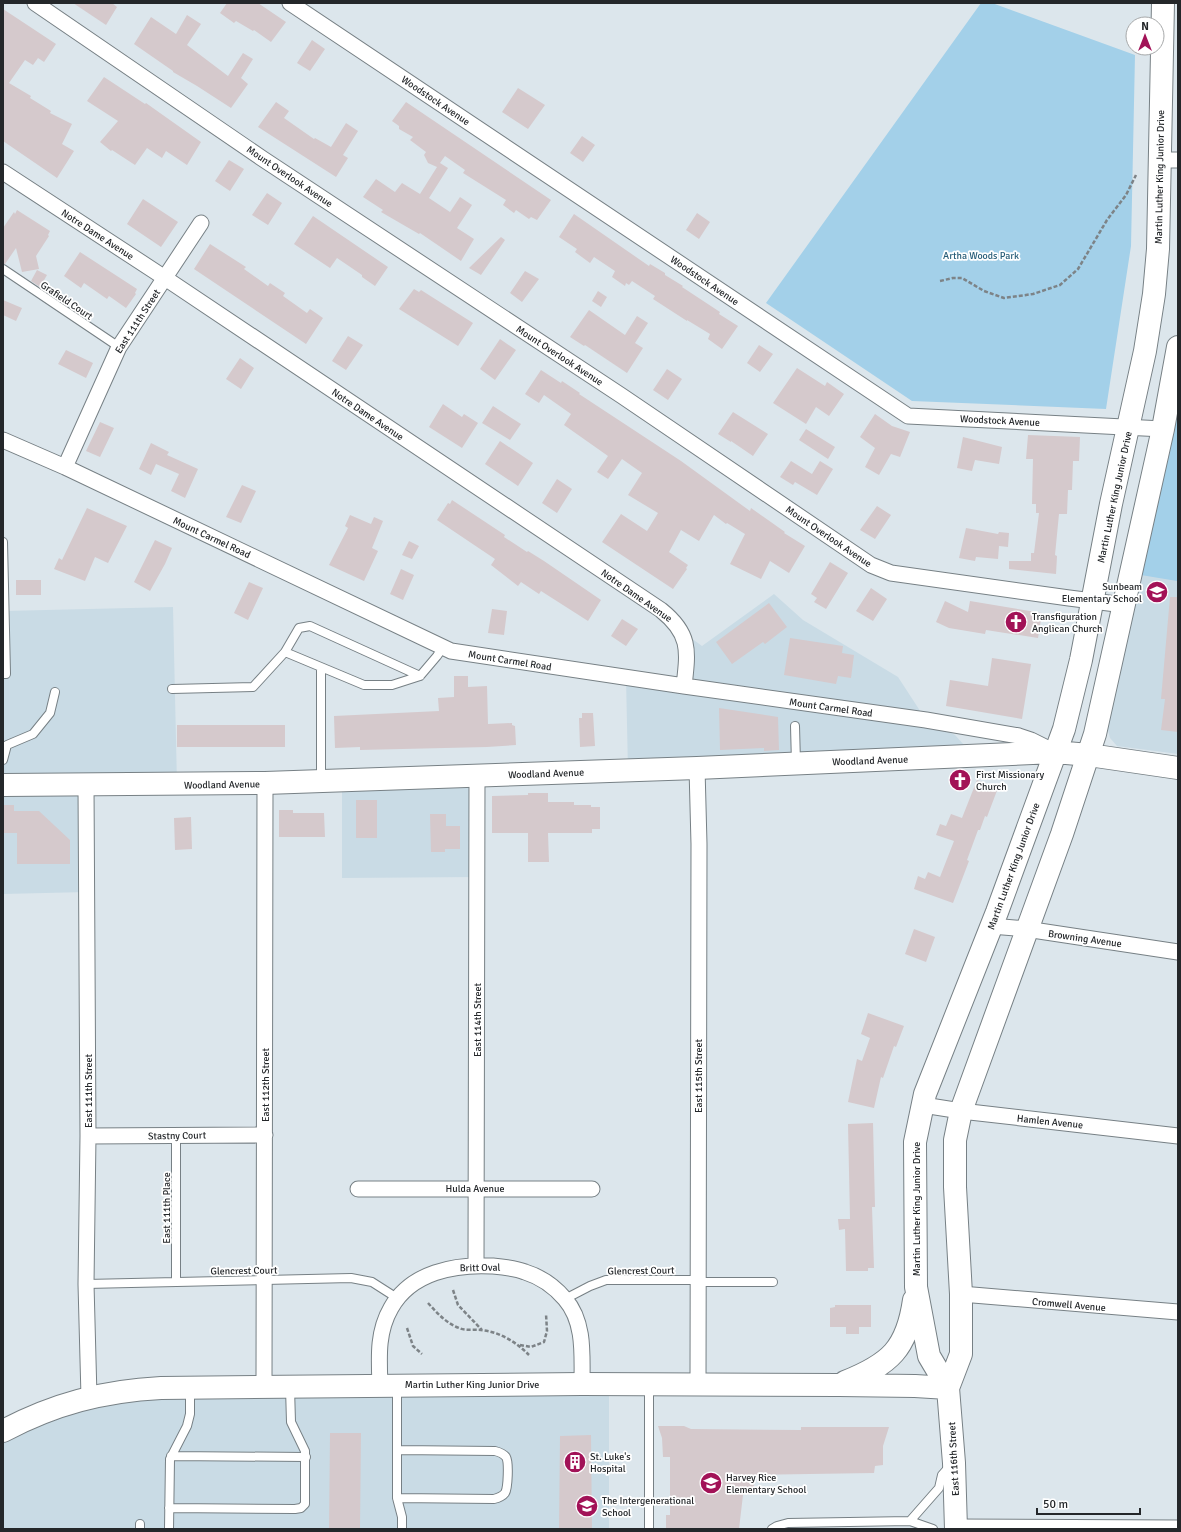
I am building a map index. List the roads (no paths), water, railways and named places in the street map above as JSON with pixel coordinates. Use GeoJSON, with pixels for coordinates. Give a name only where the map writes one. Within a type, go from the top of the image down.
{"type":"FeatureCollection","features":[{"type":"Feature","properties":{"kind":"main road","name":"Martin Luther King Junior Drive"},"geometry":{"type":"LineString","coordinates":[[948,1388],[928,1356],[916,1287],[916,1142],[925,1094],[991,926],[1064,729],[1080,660],[1111,504],[1145,352],[1155,281],[1168,160],[1163,3]]}},
{"type":"Feature","properties":{"kind":"main road"},"geometry":{"type":"LineString","coordinates":[[948,1388],[961,1354],[961,1294],[955,1187],[955,1140],[961,1111],[1089,755],[1096,731],[1162,429],[1178,347]]}},
{"type":"Feature","properties":{"kind":"main road","name":"Woodland Avenue"},"geometry":{"type":"LineString","coordinates":[[3,785],[86,786],[265,783],[697,768],[1056,752],[1089,755],[1178,768]]}},
{"type":"Feature","properties":{"kind":"main road"},"geometry":{"type":"LineString","coordinates":[[839,1385],[872,1370],[889,1359],[898,1349],[909,1328],[916,1287]]}},
{"type":"Feature","properties":{"kind":"main road","name":"Martin Luther King Junior Drive"},"geometry":{"type":"LineString","coordinates":[[3,1431],[35,1415],[88,1397],[143,1389],[264,1386],[582,1384],[839,1385],[948,1388]]}},
{"type":"Feature","properties":{"kind":"main road","name":"East 116th Street"},"geometry":{"type":"LineString","coordinates":[[948,1388],[954,1463],[956,1528]]}},
{"type":"Feature","properties":{"kind":"street","name":"Mount Overlook Avenue"},"geometry":{"type":"LineString","coordinates":[[35,3],[257,155],[622,396],[871,565],[891,573],[1092,601],[1124,604]]}},
{"type":"Feature","properties":{"kind":"street","name":"Woodstock Avenue"},"geometry":{"type":"LineString","coordinates":[[290,3],[908,416],[1162,429]]}},
{"type":"Feature","properties":{"kind":"street","name":"Notre Dame Avenue"},"geometry":{"type":"LineString","coordinates":[[3,172],[165,278],[646,599],[673,619],[680,630],[687,651],[684,686]]}},
{"type":"Feature","properties":{"kind":"street","name":"East 111th Street"},"geometry":{"type":"LineString","coordinates":[[64,467],[119,347],[201,223]]}},
{"type":"Feature","properties":{"kind":"street","name":"Mount Carmel Road"},"geometry":{"type":"LineString","coordinates":[[3,440],[64,467],[451,651],[926,720],[1012,735],[1031,740],[1056,752]]}},
{"type":"Feature","properties":{"kind":"street","name":"East 115th Street"},"geometry":{"type":"LineString","coordinates":[[697,768],[699,844],[698,1384]]}},
{"type":"Feature","properties":{"kind":"street","name":"East 114th Street"},"geometry":{"type":"LineString","coordinates":[[476,1266],[477,775]]}},
{"type":"Feature","properties":{"kind":"street","name":"East 112th Street"},"geometry":{"type":"LineString","coordinates":[[264,1386],[265,783]]}},
{"type":"Feature","properties":{"kind":"street","name":"East 111th Street"},"geometry":{"type":"LineString","coordinates":[[86,786],[88,1136],[86,1284],[88,1397]]}},
{"type":"Feature","properties":{"kind":"street","name":"Browning Avenue"},"geometry":{"type":"LineString","coordinates":[[991,926],[1026,929],[1178,952]]}},
{"type":"Feature","properties":{"kind":"street","name":"Hamlen Avenue"},"geometry":{"type":"LineString","coordinates":[[922,1105],[961,1111],[1178,1136]]}},
{"type":"Feature","properties":{"kind":"street","name":"Stastny Court"},"geometry":{"type":"LineString","coordinates":[[88,1136],[265,1134]]}},
{"type":"Feature","properties":{"kind":"street","name":"Hulda Avenue"},"geometry":{"type":"LineString","coordinates":[[358,1189],[592,1189]]}},
{"type":"Feature","properties":{"kind":"street","name":"Britt Oval"},"geometry":{"type":"LineString","coordinates":[[388,1385],[379,1344],[386,1317],[397,1298],[420,1279],[434,1273],[448,1269],[476,1266],[511,1268],[524,1271],[544,1280],[566,1300],[573,1312],[581,1335],[582,1384]]}},
{"type":"Feature","properties":{"kind":"street","name":"Cromwell Avenue"},"geometry":{"type":"LineString","coordinates":[[961,1294],[1178,1312]]}},
{"type":"Feature","properties":{"kind":"street"},"geometry":{"type":"LineString","coordinates":[[956,1528],[1178,1528]]}},
{"type":"Feature","properties":{"kind":"lane","name":"Grafield Court"},"geometry":{"type":"LineString","coordinates":[[3,269],[119,347]]}},
{"type":"Feature","properties":{"kind":"lane"},"geometry":{"type":"LineString","coordinates":[[3,542],[4,674]]}},
{"type":"Feature","properties":{"kind":"lane"},"geometry":{"type":"LineString","coordinates":[[172,689],[253,687],[285,652],[299,628],[310,626],[420,676]]}},
{"type":"Feature","properties":{"kind":"lane"},"geometry":{"type":"LineString","coordinates":[[285,652],[364,685],[392,685],[420,676],[443,647]]}},
{"type":"Feature","properties":{"kind":"lane"},"geometry":{"type":"LineString","coordinates":[[321,668],[321,781]]}},
{"type":"Feature","properties":{"kind":"lane"},"geometry":{"type":"LineString","coordinates":[[3,760],[7,745],[33,734],[50,713],[55,692]]}},
{"type":"Feature","properties":{"kind":"lane"},"geometry":{"type":"LineString","coordinates":[[795,726],[796,764]]}},
{"type":"Feature","properties":{"kind":"lane","name":"East 111th Place"},"geometry":{"type":"LineString","coordinates":[[176,1135],[176,1281]]}},
{"type":"Feature","properties":{"kind":"lane","name":"Glencrest Court"},"geometry":{"type":"LineString","coordinates":[[86,1284],[176,1281],[361,1279],[381,1286],[397,1298]]}},
{"type":"Feature","properties":{"kind":"lane","name":"Glencrest Court"},"geometry":{"type":"LineString","coordinates":[[566,1300],[590,1286],[606,1280],[773,1282]]}},
{"type":"Feature","properties":{"kind":"lane"},"geometry":{"type":"LineString","coordinates":[[649,1384],[649,1529]]}},
{"type":"Feature","properties":{"kind":"lane"},"geometry":{"type":"LineString","coordinates":[[388,1385],[398,1450],[397,1498],[402,1517],[402,1529]]}},
{"type":"Feature","properties":{"kind":"lane"},"geometry":{"type":"LineString","coordinates":[[169,1508],[301,1508],[305,1504],[306,1457],[304,1446],[291,1422],[290,1386]]}},
{"type":"Feature","properties":{"kind":"lane"},"geometry":{"type":"LineString","coordinates":[[169,1529],[170,1459],[187,1426],[190,1414],[190,1387]]}},
{"type":"Feature","properties":{"kind":"lane"},"geometry":{"type":"LineString","coordinates":[[397,1498],[494,1499],[501,1497],[506,1492],[507,1485],[507,1463],[505,1457],[501,1453],[495,1451],[398,1450]]}},
{"type":"Feature","properties":{"kind":"lane"},"geometry":{"type":"LineString","coordinates":[[171,1456],[306,1457]]}},
{"type":"Feature","properties":{"kind":"lane"},"geometry":{"type":"LineString","coordinates":[[910,1521],[939,1488],[942,1475],[954,1463]]}},
{"type":"Feature","properties":{"kind":"lane"},"geometry":{"type":"LineString","coordinates":[[772,1529],[788,1523],[837,1525],[910,1521],[933,1529]]}},
{"type":"Feature","properties":{"kind":"place","name":"Sunbeam Elementary School"},"geometry":{"type":"Point","coordinates":[1157,592]}},
{"type":"Feature","properties":{"kind":"place","name":"Transfiguration Anglican Church"},"geometry":{"type":"Point","coordinates":[1016,622]}},
{"type":"Feature","properties":{"kind":"place","name":"First Missionary Church"},"geometry":{"type":"Point","coordinates":[960,780]}},
{"type":"Feature","properties":{"kind":"place","name":"St. Luke's Hospital"},"geometry":{"type":"Point","coordinates":[575,1462]}},
{"type":"Feature","properties":{"kind":"place","name":"Harvey Rice Elementary School"},"geometry":{"type":"Point","coordinates":[711,1483]}},
{"type":"Feature","properties":{"kind":"place","name":"The Intergenerational School"},"geometry":{"type":"Point","coordinates":[587,1506]}},
{"type":"Feature","properties":{"kind":"park label","name":"Artha Woods Park"},"geometry":{"type":"Point","coordinates":[981,255]}}]}
